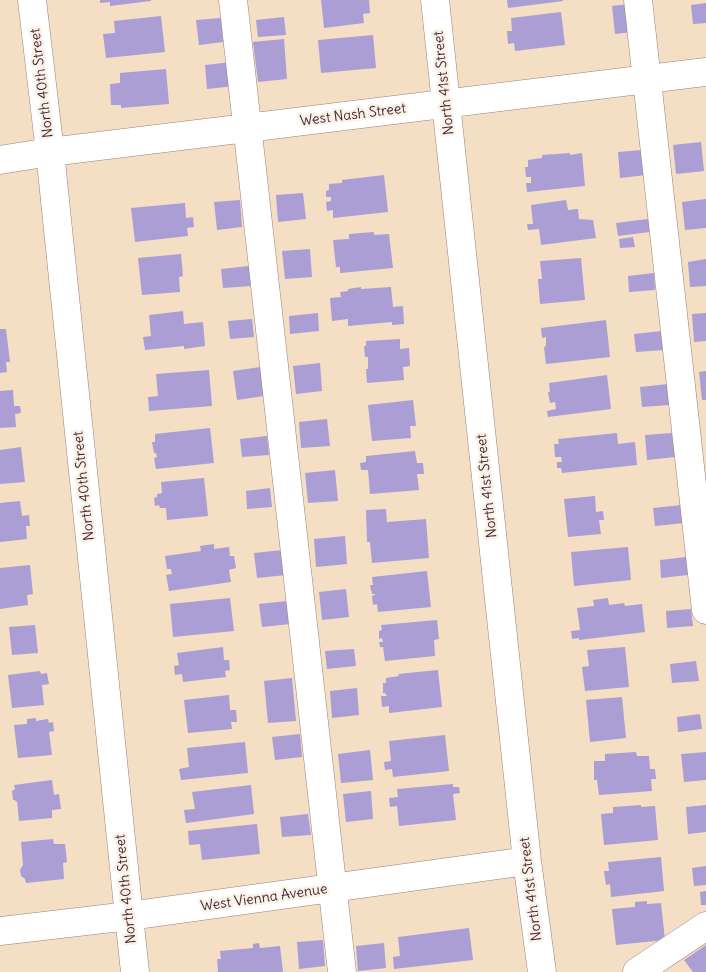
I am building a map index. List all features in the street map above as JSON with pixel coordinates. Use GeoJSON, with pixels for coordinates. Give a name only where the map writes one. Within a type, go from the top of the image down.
{"type":"FeatureCollection","features":[{"type":"Feature","properties":{"kind":"street","name":"North 40th Street"},"geometry":{"type":"LineString","coordinates":[[32,0],[50,152],[136,972]]}},
{"type":"Feature","properties":{"kind":"street"},"geometry":{"type":"LineString","coordinates":[[233,0],[342,972]]}},
{"type":"Feature","properties":{"kind":"street","name":"North 41st Street"},"geometry":{"type":"LineString","coordinates":[[435,0],[527,861],[542,972]]}},
{"type":"Feature","properties":{"kind":"street"},"geometry":{"type":"LineString","coordinates":[[638,0],[706,610]]}},
{"type":"Feature","properties":{"kind":"street","name":"West Nash Street"},"geometry":{"type":"LineString","coordinates":[[0,160],[50,152],[706,72]]}},
{"type":"Feature","properties":{"kind":"street","name":"West Vienna Avenue"},"geometry":{"type":"LineString","coordinates":[[0,931],[129,916],[527,861]]}},
{"type":"Feature","properties":{"kind":"street"},"geometry":{"type":"LineString","coordinates":[[637,972],[706,926]]}},
{"type":"Feature","properties":{"kind":"building"},"geometry":{"type":"Polygon","coordinates":[[[100,0],[151,1],[110,6],[110,2],[100,3],[100,0]]]}},
{"type":"Feature","properties":{"kind":"building"},"geometry":{"type":"Polygon","coordinates":[[[321,0],[369,0],[370,13],[363,14],[364,23],[324,28],[321,0]]]}},
{"type":"Feature","properties":{"kind":"building"},"geometry":{"type":"Polygon","coordinates":[[[507,0],[563,0],[563,1],[508,8],[507,0]]]}},
{"type":"Feature","properties":{"kind":"building"},"geometry":{"type":"Polygon","coordinates":[[[706,3],[706,23],[693,24],[691,5],[706,3]]]}},
{"type":"Feature","properties":{"kind":"building"},"geometry":{"type":"Polygon","coordinates":[[[629,4],[632,32],[615,34],[612,6],[629,4]]]}},
{"type":"Feature","properties":{"kind":"building"},"geometry":{"type":"Polygon","coordinates":[[[561,12],[565,45],[515,51],[514,43],[508,44],[507,31],[512,31],[511,18],[561,12]]]}},
{"type":"Feature","properties":{"kind":"building"},"geometry":{"type":"Polygon","coordinates":[[[161,16],[165,52],[106,58],[103,34],[115,33],[114,21],[161,16]]]}},
{"type":"Feature","properties":{"kind":"building"},"geometry":{"type":"Polygon","coordinates":[[[284,17],[286,35],[258,37],[256,20],[284,17]]]}},
{"type":"Feature","properties":{"kind":"building"},"geometry":{"type":"Polygon","coordinates":[[[221,18],[223,42],[199,45],[196,20],[221,18]]]}},
{"type":"Feature","properties":{"kind":"building"},"geometry":{"type":"Polygon","coordinates":[[[373,35],[376,68],[321,73],[318,40],[373,35]]]}},
{"type":"Feature","properties":{"kind":"building"},"geometry":{"type":"Polygon","coordinates":[[[284,39],[287,79],[258,82],[253,42],[284,39]]]}},
{"type":"Feature","properties":{"kind":"building"},"geometry":{"type":"Polygon","coordinates":[[[232,62],[235,86],[207,89],[205,65],[232,62]]]}},
{"type":"Feature","properties":{"kind":"building"},"geometry":{"type":"Polygon","coordinates":[[[166,69],[169,104],[121,108],[121,105],[111,105],[110,84],[120,83],[120,73],[166,69]]]}},
{"type":"Feature","properties":{"kind":"building"},"geometry":{"type":"Polygon","coordinates":[[[701,142],[704,171],[676,174],[673,145],[701,142]]]}},
{"type":"Feature","properties":{"kind":"building"},"geometry":{"type":"Polygon","coordinates":[[[643,150],[646,175],[620,178],[618,152],[643,150]]]}},
{"type":"Feature","properties":{"kind":"building"},"geometry":{"type":"Polygon","coordinates":[[[570,153],[570,155],[582,153],[585,186],[527,192],[526,183],[531,183],[531,177],[526,177],[525,167],[528,167],[528,160],[542,158],[542,155],[570,153]]]}},
{"type":"Feature","properties":{"kind":"building"},"geometry":{"type":"Polygon","coordinates":[[[384,175],[388,212],[333,218],[333,210],[327,211],[326,202],[331,201],[331,197],[326,197],[329,184],[342,183],[342,180],[384,175]]]}},
{"type":"Feature","properties":{"kind":"building"},"geometry":{"type":"Polygon","coordinates":[[[303,193],[306,219],[278,222],[276,195],[303,193]]]}},
{"type":"Feature","properties":{"kind":"building"},"geometry":{"type":"Polygon","coordinates":[[[706,199],[706,228],[685,230],[682,202],[706,199]]]}},
{"type":"Feature","properties":{"kind":"building"},"geometry":{"type":"Polygon","coordinates":[[[240,200],[242,227],[217,230],[214,202],[240,200]]]}},
{"type":"Feature","properties":{"kind":"building"},"geometry":{"type":"Polygon","coordinates":[[[566,200],[568,210],[578,209],[579,219],[593,220],[596,238],[541,245],[539,229],[528,230],[527,224],[533,224],[531,205],[566,200]]]}},
{"type":"Feature","properties":{"kind":"building"},"geometry":{"type":"Polygon","coordinates":[[[185,203],[186,218],[193,217],[194,227],[187,228],[188,236],[135,242],[131,208],[185,203]]]}},
{"type":"Feature","properties":{"kind":"building"},"geometry":{"type":"Polygon","coordinates":[[[648,219],[650,232],[618,236],[616,223],[648,219]]]}},
{"type":"Feature","properties":{"kind":"building"},"geometry":{"type":"Polygon","coordinates":[[[374,232],[374,235],[389,234],[393,268],[340,273],[340,267],[336,267],[333,240],[349,239],[349,234],[374,232]]]}},
{"type":"Feature","properties":{"kind":"building"},"geometry":{"type":"Polygon","coordinates":[[[633,237],[635,247],[620,248],[619,239],[633,237]]]}},
{"type":"Feature","properties":{"kind":"building"},"geometry":{"type":"Polygon","coordinates":[[[310,249],[312,277],[285,279],[282,251],[310,249]]]}},
{"type":"Feature","properties":{"kind":"building"},"geometry":{"type":"Polygon","coordinates":[[[181,254],[183,276],[179,277],[180,292],[142,295],[138,258],[181,254]]]}},
{"type":"Feature","properties":{"kind":"building"},"geometry":{"type":"Polygon","coordinates":[[[581,258],[585,300],[540,304],[538,279],[542,279],[540,261],[581,258]]]}},
{"type":"Feature","properties":{"kind":"building"},"geometry":{"type":"Polygon","coordinates":[[[706,259],[706,286],[690,287],[688,262],[706,259]]]}},
{"type":"Feature","properties":{"kind":"building"},"geometry":{"type":"Polygon","coordinates":[[[249,266],[251,286],[223,288],[221,269],[249,266]]]}},
{"type":"Feature","properties":{"kind":"building"},"geometry":{"type":"Polygon","coordinates":[[[654,273],[655,290],[629,292],[628,276],[654,273]]]}},
{"type":"Feature","properties":{"kind":"building"},"geometry":{"type":"Polygon","coordinates":[[[361,287],[361,289],[391,287],[393,307],[403,306],[404,324],[392,325],[392,322],[348,326],[348,319],[332,321],[330,298],[341,297],[340,292],[361,287]]]}},
{"type":"Feature","properties":{"kind":"building"},"geometry":{"type":"Polygon","coordinates":[[[183,311],[184,324],[203,322],[205,346],[184,349],[184,346],[145,350],[143,337],[151,336],[149,315],[183,311]]]}},
{"type":"Feature","properties":{"kind":"building"},"geometry":{"type":"Polygon","coordinates":[[[318,313],[319,331],[290,334],[289,316],[318,313]]]}},
{"type":"Feature","properties":{"kind":"building"},"geometry":{"type":"Polygon","coordinates":[[[706,313],[706,341],[694,342],[692,314],[706,313]]]}},
{"type":"Feature","properties":{"kind":"building"},"geometry":{"type":"Polygon","coordinates":[[[252,319],[254,337],[230,339],[228,321],[252,319]]]}},
{"type":"Feature","properties":{"kind":"building"},"geometry":{"type":"Polygon","coordinates":[[[606,320],[610,357],[546,364],[544,347],[546,346],[546,337],[542,338],[541,328],[606,320]]]}},
{"type":"Feature","properties":{"kind":"building"},"geometry":{"type":"Polygon","coordinates":[[[0,329],[6,329],[10,362],[6,362],[7,372],[0,373],[0,329]]]}},
{"type":"Feature","properties":{"kind":"building"},"geometry":{"type":"Polygon","coordinates":[[[662,331],[664,350],[636,352],[634,334],[662,331]]]}},
{"type":"Feature","properties":{"kind":"building"},"geometry":{"type":"Polygon","coordinates":[[[400,339],[400,349],[409,348],[410,366],[403,367],[404,380],[367,383],[366,369],[368,369],[368,357],[365,357],[364,346],[366,346],[366,341],[400,339]]]}},
{"type":"Feature","properties":{"kind":"building"},"geometry":{"type":"Polygon","coordinates":[[[320,363],[322,391],[296,394],[293,366],[320,363]]]}},
{"type":"Feature","properties":{"kind":"building"},"geometry":{"type":"Polygon","coordinates":[[[260,367],[264,396],[237,400],[233,371],[260,367]]]}},
{"type":"Feature","properties":{"kind":"building"},"geometry":{"type":"Polygon","coordinates":[[[209,370],[212,406],[149,411],[148,397],[158,396],[156,374],[209,370]]]}},
{"type":"Feature","properties":{"kind":"building"},"geometry":{"type":"Polygon","coordinates":[[[706,371],[706,400],[702,400],[699,372],[706,371]]]}},
{"type":"Feature","properties":{"kind":"building"},"geometry":{"type":"Polygon","coordinates":[[[607,375],[611,409],[548,417],[547,411],[556,409],[555,402],[550,403],[549,383],[607,375]]]}},
{"type":"Feature","properties":{"kind":"building"},"geometry":{"type":"Polygon","coordinates":[[[668,384],[669,405],[642,407],[640,387],[668,384]]]}},
{"type":"Feature","properties":{"kind":"building"},"geometry":{"type":"Polygon","coordinates":[[[13,390],[14,406],[20,406],[21,413],[15,414],[16,427],[0,428],[0,391],[13,390]]]}},
{"type":"Feature","properties":{"kind":"building"},"geometry":{"type":"Polygon","coordinates":[[[413,400],[416,426],[410,426],[411,438],[372,441],[368,405],[413,400]]]}},
{"type":"Feature","properties":{"kind":"building"},"geometry":{"type":"Polygon","coordinates":[[[327,419],[330,446],[301,448],[299,422],[327,419]]]}},
{"type":"Feature","properties":{"kind":"building"},"geometry":{"type":"Polygon","coordinates":[[[210,428],[214,463],[156,469],[154,458],[157,457],[156,453],[154,453],[152,442],[155,442],[155,434],[210,428]]]}},
{"type":"Feature","properties":{"kind":"building"},"geometry":{"type":"Polygon","coordinates":[[[617,433],[618,444],[635,442],[637,465],[562,473],[561,468],[557,468],[557,462],[562,462],[561,457],[555,457],[554,444],[559,444],[558,439],[617,433]]]}},
{"type":"Feature","properties":{"kind":"building"},"geometry":{"type":"Polygon","coordinates":[[[672,433],[675,457],[647,460],[645,435],[672,433]]]}},
{"type":"Feature","properties":{"kind":"building"},"geometry":{"type":"Polygon","coordinates":[[[267,436],[269,455],[242,457],[240,439],[267,436]]]}},
{"type":"Feature","properties":{"kind":"building"},"geometry":{"type":"Polygon","coordinates":[[[21,447],[25,482],[0,484],[0,450],[21,447]]]}},
{"type":"Feature","properties":{"kind":"building"},"geometry":{"type":"Polygon","coordinates":[[[415,451],[417,463],[423,463],[424,474],[417,474],[419,490],[370,494],[368,470],[361,470],[360,463],[366,462],[366,456],[415,451]]]}},
{"type":"Feature","properties":{"kind":"building"},"geometry":{"type":"Polygon","coordinates":[[[335,470],[338,501],[308,503],[305,473],[335,470]]]}},
{"type":"Feature","properties":{"kind":"building"},"geometry":{"type":"Polygon","coordinates":[[[204,478],[208,516],[167,520],[166,508],[160,508],[159,505],[155,506],[154,498],[157,497],[157,494],[162,493],[161,482],[204,478]]]}},
{"type":"Feature","properties":{"kind":"building"},"geometry":{"type":"Polygon","coordinates":[[[270,488],[272,507],[247,509],[246,491],[270,488]]]}},
{"type":"Feature","properties":{"kind":"building"},"geometry":{"type":"Polygon","coordinates":[[[595,496],[596,512],[603,511],[604,520],[599,520],[601,534],[568,537],[564,499],[595,496]]]}},
{"type":"Feature","properties":{"kind":"building"},"geometry":{"type":"Polygon","coordinates":[[[20,501],[22,516],[29,515],[30,526],[26,526],[27,539],[0,542],[0,503],[20,501]]]}},
{"type":"Feature","properties":{"kind":"building"},"geometry":{"type":"Polygon","coordinates":[[[682,505],[684,523],[655,526],[653,508],[682,505]]]}},
{"type":"Feature","properties":{"kind":"building"},"geometry":{"type":"Polygon","coordinates":[[[386,509],[387,522],[426,519],[429,558],[372,563],[370,542],[367,542],[366,510],[386,509]]]}},
{"type":"Feature","properties":{"kind":"building"},"geometry":{"type":"Polygon","coordinates":[[[345,536],[347,564],[316,567],[314,539],[345,536]]]}},
{"type":"Feature","properties":{"kind":"building"},"geometry":{"type":"Polygon","coordinates":[[[214,544],[214,549],[229,547],[230,556],[234,556],[236,568],[229,570],[231,582],[169,591],[166,575],[172,574],[171,569],[167,569],[165,556],[201,551],[200,546],[214,544]]]}},
{"type":"Feature","properties":{"kind":"building"},"geometry":{"type":"Polygon","coordinates":[[[628,547],[631,580],[574,586],[571,552],[628,547]]]}},
{"type":"Feature","properties":{"kind":"building"},"geometry":{"type":"Polygon","coordinates":[[[283,550],[286,575],[257,578],[254,553],[283,550]]]}},
{"type":"Feature","properties":{"kind":"building"},"geometry":{"type":"Polygon","coordinates":[[[686,557],[688,575],[661,578],[660,560],[686,557]]]}},
{"type":"Feature","properties":{"kind":"building"},"geometry":{"type":"Polygon","coordinates":[[[30,565],[33,594],[27,595],[28,605],[0,609],[0,568],[30,565]]]}},
{"type":"Feature","properties":{"kind":"building"},"geometry":{"type":"Polygon","coordinates":[[[427,571],[431,607],[378,612],[377,604],[373,605],[372,596],[375,594],[372,594],[370,585],[373,585],[372,577],[427,571]]]}},
{"type":"Feature","properties":{"kind":"building"},"geometry":{"type":"Polygon","coordinates":[[[346,589],[349,617],[322,620],[319,592],[346,589]]]}},
{"type":"Feature","properties":{"kind":"building"},"geometry":{"type":"Polygon","coordinates":[[[230,598],[234,631],[173,637],[170,604],[230,598]]]}},
{"type":"Feature","properties":{"kind":"building"},"geometry":{"type":"Polygon","coordinates":[[[608,598],[609,605],[624,603],[625,606],[642,604],[645,632],[579,640],[579,638],[572,639],[571,631],[580,630],[577,608],[594,606],[593,600],[608,598]]]}},
{"type":"Feature","properties":{"kind":"building"},"geometry":{"type":"Polygon","coordinates":[[[287,601],[290,624],[262,627],[259,604],[287,601]]]}},
{"type":"Feature","properties":{"kind":"building"},"geometry":{"type":"Polygon","coordinates":[[[691,609],[693,626],[667,628],[666,611],[691,609]]]}},
{"type":"Feature","properties":{"kind":"building"},"geometry":{"type":"Polygon","coordinates":[[[437,620],[439,639],[434,640],[435,656],[385,661],[383,647],[380,647],[379,642],[383,642],[382,638],[379,639],[379,631],[382,630],[381,625],[437,620]]]}},
{"type":"Feature","properties":{"kind":"building"},"geometry":{"type":"Polygon","coordinates":[[[35,625],[38,653],[12,655],[9,627],[35,625]]]}},
{"type":"Feature","properties":{"kind":"building"},"geometry":{"type":"Polygon","coordinates":[[[223,647],[224,660],[229,660],[230,670],[225,671],[226,677],[183,682],[182,674],[175,675],[174,666],[179,665],[177,653],[223,647]]]}},
{"type":"Feature","properties":{"kind":"building"},"geometry":{"type":"Polygon","coordinates":[[[625,647],[629,687],[585,691],[582,667],[589,666],[587,650],[625,647]]]}},
{"type":"Feature","properties":{"kind":"building"},"geometry":{"type":"Polygon","coordinates":[[[354,649],[356,666],[327,669],[325,651],[354,649]]]}},
{"type":"Feature","properties":{"kind":"building"},"geometry":{"type":"Polygon","coordinates":[[[696,661],[699,681],[672,683],[670,664],[696,661]]]}},
{"type":"Feature","properties":{"kind":"building"},"geometry":{"type":"Polygon","coordinates":[[[438,670],[442,707],[389,713],[389,706],[382,707],[381,696],[387,696],[383,693],[383,683],[386,683],[386,678],[399,676],[398,674],[438,670]]]}},
{"type":"Feature","properties":{"kind":"building"},"geometry":{"type":"Polygon","coordinates":[[[40,671],[41,674],[47,673],[49,684],[42,685],[44,705],[12,708],[8,675],[40,671]]]}},
{"type":"Feature","properties":{"kind":"building"},"geometry":{"type":"Polygon","coordinates":[[[292,678],[296,721],[268,723],[264,681],[292,678]]]}},
{"type":"Feature","properties":{"kind":"building"},"geometry":{"type":"Polygon","coordinates":[[[357,688],[359,715],[332,718],[330,691],[357,688]]]}},
{"type":"Feature","properties":{"kind":"building"},"geometry":{"type":"Polygon","coordinates":[[[229,695],[230,710],[236,710],[237,722],[231,722],[232,729],[188,733],[184,700],[229,695]]]}},
{"type":"Feature","properties":{"kind":"building"},"geometry":{"type":"Polygon","coordinates":[[[622,697],[626,738],[590,742],[586,700],[622,697]]]}},
{"type":"Feature","properties":{"kind":"building"},"geometry":{"type":"Polygon","coordinates":[[[700,714],[702,729],[678,732],[677,717],[700,714]]]}},
{"type":"Feature","properties":{"kind":"building"},"geometry":{"type":"Polygon","coordinates":[[[36,718],[36,721],[48,719],[49,723],[53,722],[54,731],[49,732],[52,755],[18,758],[14,725],[27,724],[27,719],[36,718]]]}},
{"type":"Feature","properties":{"kind":"building"},"geometry":{"type":"Polygon","coordinates":[[[300,734],[302,757],[275,760],[272,737],[300,734]]]}},
{"type":"Feature","properties":{"kind":"building"},"geometry":{"type":"Polygon","coordinates":[[[445,735],[449,771],[393,777],[392,769],[385,770],[384,762],[391,761],[389,741],[445,735]]]}},
{"type":"Feature","properties":{"kind":"building"},"geometry":{"type":"Polygon","coordinates":[[[245,742],[248,773],[181,780],[179,769],[189,767],[187,748],[245,742]]]}},
{"type":"Feature","properties":{"kind":"building"},"geometry":{"type":"Polygon","coordinates":[[[370,750],[373,780],[341,783],[338,754],[370,750]]]}},
{"type":"Feature","properties":{"kind":"building"},"geometry":{"type":"Polygon","coordinates":[[[636,752],[637,756],[649,756],[650,769],[655,769],[656,779],[651,779],[652,791],[599,795],[597,780],[594,780],[594,761],[605,761],[605,754],[636,752]]]}},
{"type":"Feature","properties":{"kind":"building"},"geometry":{"type":"Polygon","coordinates":[[[706,752],[706,780],[684,782],[681,754],[706,752]]]}},
{"type":"Feature","properties":{"kind":"building"},"geometry":{"type":"Polygon","coordinates":[[[52,780],[54,795],[59,794],[61,809],[52,810],[52,818],[19,821],[17,801],[13,800],[12,791],[15,789],[14,785],[52,780]]]}},
{"type":"Feature","properties":{"kind":"building"},"geometry":{"type":"Polygon","coordinates":[[[453,784],[453,787],[459,787],[460,793],[453,794],[456,820],[399,826],[397,806],[390,807],[389,798],[398,797],[397,789],[453,784]]]}},
{"type":"Feature","properties":{"kind":"building"},"geometry":{"type":"Polygon","coordinates":[[[251,785],[254,814],[186,823],[184,810],[195,809],[192,792],[251,785]]]}},
{"type":"Feature","properties":{"kind":"building"},"geometry":{"type":"Polygon","coordinates":[[[371,791],[373,819],[346,822],[343,794],[371,791]]]}},
{"type":"Feature","properties":{"kind":"building"},"geometry":{"type":"Polygon","coordinates":[[[641,805],[641,807],[655,806],[658,840],[604,845],[601,814],[613,813],[613,807],[641,805]]]}},
{"type":"Feature","properties":{"kind":"building"},"geometry":{"type":"Polygon","coordinates":[[[706,805],[706,832],[688,834],[686,807],[706,805]]]}},
{"type":"Feature","properties":{"kind":"building"},"geometry":{"type":"Polygon","coordinates":[[[308,814],[311,835],[282,837],[280,817],[308,814]]]}},
{"type":"Feature","properties":{"kind":"building"},"geometry":{"type":"Polygon","coordinates":[[[257,824],[260,854],[202,860],[200,844],[189,845],[188,831],[257,824]]]}},
{"type":"Feature","properties":{"kind":"building"},"geometry":{"type":"Polygon","coordinates":[[[53,839],[54,844],[65,844],[67,862],[63,863],[64,879],[26,883],[25,879],[21,876],[20,870],[23,865],[21,842],[53,839]]]}},
{"type":"Feature","properties":{"kind":"building"},"geometry":{"type":"Polygon","coordinates":[[[661,857],[664,891],[611,897],[610,884],[606,885],[604,871],[609,871],[608,862],[661,857]]]}},
{"type":"Feature","properties":{"kind":"building"},"geometry":{"type":"Polygon","coordinates":[[[706,866],[706,885],[694,886],[692,868],[706,866]]]}},
{"type":"Feature","properties":{"kind":"building"},"geometry":{"type":"Polygon","coordinates":[[[706,891],[706,905],[701,905],[700,892],[706,891]]]}},
{"type":"Feature","properties":{"kind":"building"},"geometry":{"type":"Polygon","coordinates":[[[647,901],[647,904],[661,903],[665,940],[616,945],[612,909],[635,907],[635,902],[647,901]]]}},
{"type":"Feature","properties":{"kind":"building"},"geometry":{"type":"Polygon","coordinates":[[[469,928],[473,960],[394,969],[393,957],[400,956],[398,937],[469,928]]]}},
{"type":"Feature","properties":{"kind":"building"},"geometry":{"type":"Polygon","coordinates":[[[323,940],[325,966],[299,969],[297,942],[323,940]]]}},
{"type":"Feature","properties":{"kind":"building"},"geometry":{"type":"Polygon","coordinates":[[[259,943],[260,948],[280,946],[283,972],[218,972],[217,959],[221,959],[220,951],[253,948],[253,944],[259,943]]]}},
{"type":"Feature","properties":{"kind":"building"},"geometry":{"type":"Polygon","coordinates":[[[384,943],[386,968],[358,971],[356,946],[384,943]]]}},
{"type":"Feature","properties":{"kind":"building"},"geometry":{"type":"Polygon","coordinates":[[[706,945],[706,972],[693,972],[684,960],[706,945]]]}}]}
